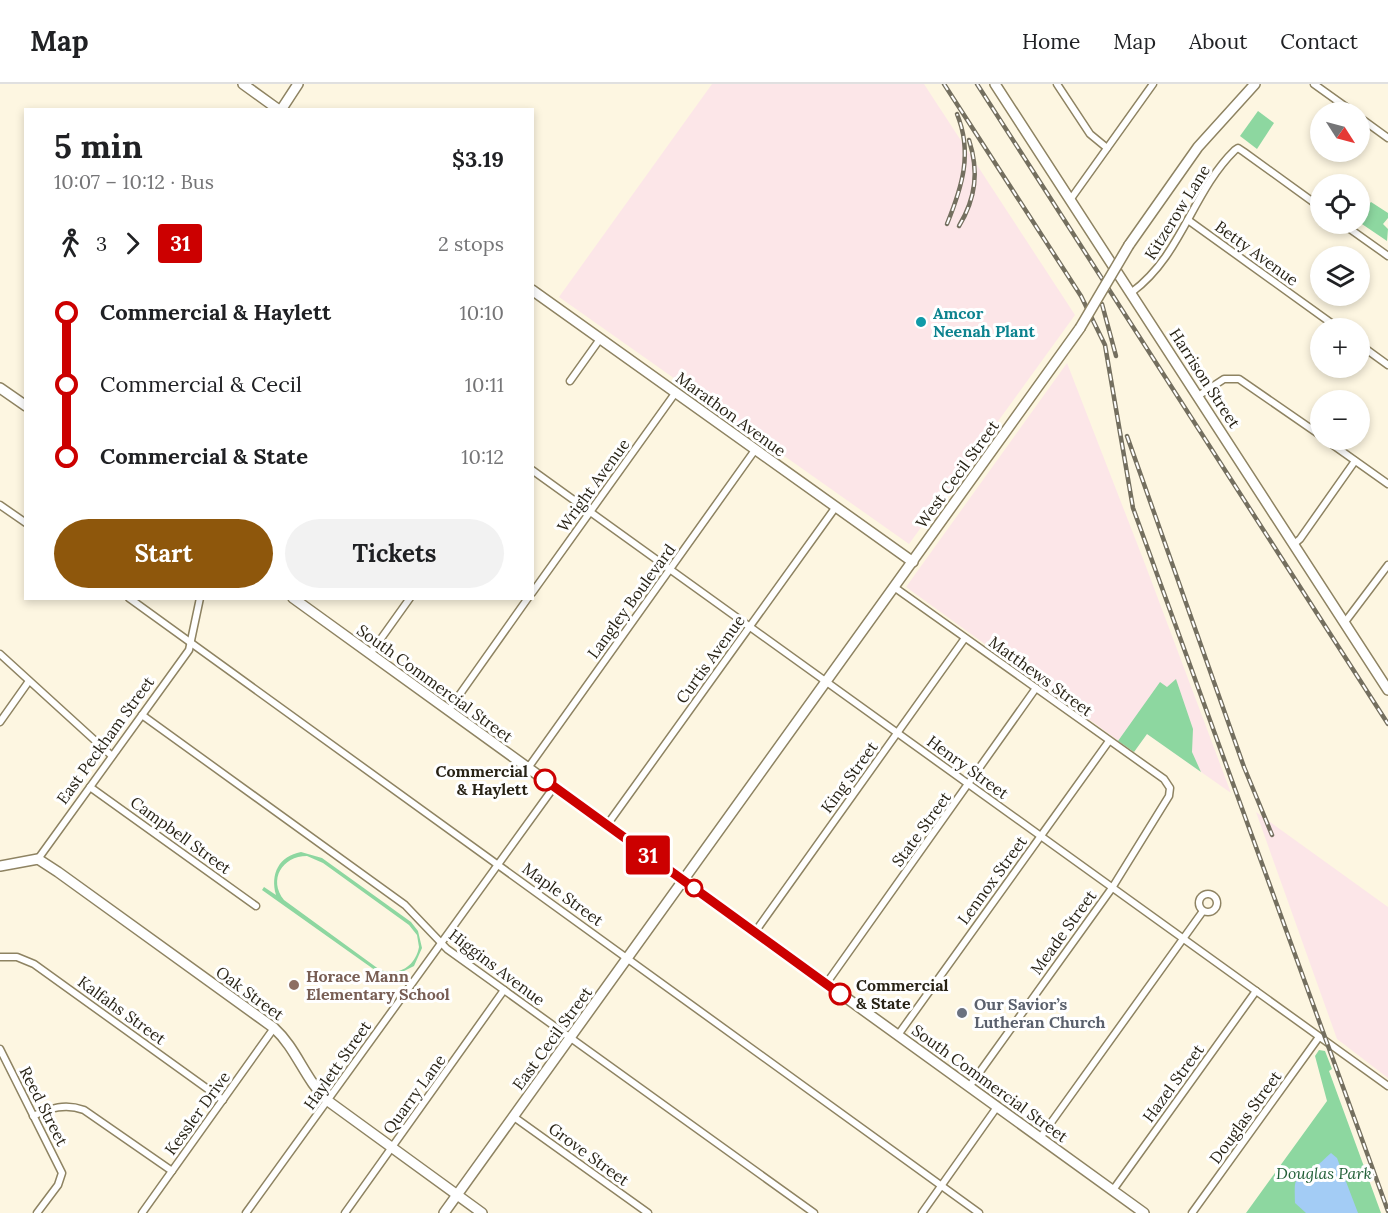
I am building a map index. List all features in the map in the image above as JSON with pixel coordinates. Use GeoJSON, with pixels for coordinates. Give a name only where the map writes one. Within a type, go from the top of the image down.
{"type":"FeatureCollection","features":[{"type":"Feature","properties":{"kind":"main road"},"geometry":{"type":"LineString","coordinates":[[243,84],[277,108]]}},
{"type":"Feature","properties":{"kind":"main road"},"geometry":{"type":"LineString","coordinates":[[281,108],[298,84]]}},
{"type":"Feature","properties":{"kind":"main road","name":"Harrison Street"},"geometry":{"type":"LineString","coordinates":[[995,84],[1388,690]]}},
{"type":"Feature","properties":{"kind":"main road","name":"West Cecil Street"},"geometry":{"type":"LineString","coordinates":[[683,880],[1080,328],[1129,245],[1198,147],[1255,84]]}},
{"type":"Feature","properties":{"kind":"main road","name":"Marathon Avenue"},"geometry":{"type":"LineString","coordinates":[[534,291],[913,562]]}},
{"type":"Feature","properties":{"kind":"main road"},"geometry":{"type":"LineString","coordinates":[[0,388],[24,405]]}},
{"type":"Feature","properties":{"kind":"main road","name":"South Commercial Street"},"geometry":{"type":"LineString","coordinates":[[296,600],[1144,1213]]}},
{"type":"Feature","properties":{"kind":"main road"},"geometry":{"type":"LineString","coordinates":[[0,866],[38,859]]}},
{"type":"Feature","properties":{"kind":"main road","name":"Oak Street"},"geometry":{"type":"LineString","coordinates":[[38,859],[274,1028],[292,1049],[307,1078],[328,1101],[482,1213]]}},
{"type":"Feature","properties":{"kind":"main road","name":"East Cecil Street"},"geometry":{"type":"LineString","coordinates":[[444,1213],[683,880]]}},
{"type":"Feature","properties":{"kind":"street"},"geometry":{"type":"LineString","coordinates":[[1057,84],[1090,134],[1107,148]]}},
{"type":"Feature","properties":{"kind":"street"},"geometry":{"type":"LineString","coordinates":[[1070,200],[1153,84]]}},
{"type":"Feature","properties":{"kind":"street"},"geometry":{"type":"LineString","coordinates":[[1314,84],[1339,102]]}},
{"type":"Feature","properties":{"kind":"street"},"geometry":{"type":"LineString","coordinates":[[1370,125],[1388,138]]}},
{"type":"Feature","properties":{"kind":"street","name":"Kitzerow Lane"},"geometry":{"type":"LineString","coordinates":[[1132,292],[1158,270],[1188,220],[1232,153],[1238,148],[1310,200]]}},
{"type":"Feature","properties":{"kind":"street","name":"Betty Avenue"},"geometry":{"type":"LineString","coordinates":[[1188,220],[1324,318]]}},
{"type":"Feature","properties":{"kind":"street"},"geometry":{"type":"LineString","coordinates":[[1357,234],[1388,256]]}},
{"type":"Feature","properties":{"kind":"street"},"geometry":{"type":"LineString","coordinates":[[570,381],[600,339]]}},
{"type":"Feature","properties":{"kind":"street"},"geometry":{"type":"LineString","coordinates":[[1370,352],[1388,365]]}},
{"type":"Feature","properties":{"kind":"street"},"geometry":{"type":"LineString","coordinates":[[1198,396],[1224,379],[1239,379],[1310,428]]}},
{"type":"Feature","properties":{"kind":"street","name":"Wright Avenue"},"geometry":{"type":"LineString","coordinates":[[534,590],[676,392]]}},
{"type":"Feature","properties":{"kind":"street","name":"Langley Boulevard"},"geometry":{"type":"LineString","coordinates":[[528,768],[755,450]]}},
{"type":"Feature","properties":{"kind":"street"},"geometry":{"type":"LineString","coordinates":[[1340,450],[1388,484]]}},
{"type":"Feature","properties":{"kind":"street"},"geometry":{"type":"LineString","coordinates":[[1294,544],[1355,460]]}},
{"type":"Feature","properties":{"kind":"street","name":"Henry Street"},"geometry":{"type":"LineString","coordinates":[[534,471],[1388,1086]]}},
{"type":"Feature","properties":{"kind":"street"},"geometry":{"type":"LineString","coordinates":[[0,505],[24,522]]}},
{"type":"Feature","properties":{"kind":"street","name":"Curtis Avenue"},"geometry":{"type":"LineString","coordinates":[[607,825],[835,508]]}},
{"type":"Feature","properties":{"kind":"street"},"geometry":{"type":"LineString","coordinates":[[1345,622],[1388,565]]}},
{"type":"Feature","properties":{"kind":"street","name":"Matthews Street"},"geometry":{"type":"LineString","coordinates":[[894,587],[1164,779],[1170,788]]}},
{"type":"Feature","properties":{"kind":"street","name":"Maple Street"},"geometry":{"type":"LineString","coordinates":[[132,600],[979,1213]]}},
{"type":"Feature","properties":{"kind":"street","name":"East Peckham Street"},"geometry":{"type":"LineString","coordinates":[[38,859],[191,643],[200,600]]}},
{"type":"Feature","properties":{"kind":"street"},"geometry":{"type":"LineString","coordinates":[[370,654],[409,600]]}},
{"type":"Feature","properties":{"kind":"street"},"geometry":{"type":"LineString","coordinates":[[448,711],[527,600]]}},
{"type":"Feature","properties":{"kind":"street","name":"King Street"},"geometry":{"type":"LineString","coordinates":[[755,932],[965,638]]}},
{"type":"Feature","properties":{"kind":"street"},"geometry":{"type":"LineString","coordinates":[[0,654],[112,756]]}},
{"type":"Feature","properties":{"kind":"street"},"geometry":{"type":"LineString","coordinates":[[0,722],[29,681]]}},
{"type":"Feature","properties":{"kind":"street","name":"State Street"},"geometry":{"type":"LineString","coordinates":[[826,984],[1036,688]]}},
{"type":"Feature","properties":{"kind":"street","name":"Higgins Avenue"},"geometry":{"type":"LineString","coordinates":[[142,715],[405,905],[441,943],[504,990],[814,1213]]}},
{"type":"Feature","properties":{"kind":"street","name":"Lennox Street"},"geometry":{"type":"LineString","coordinates":[[898,1035],[1109,741]]}},
{"type":"Feature","properties":{"kind":"street","name":"Campbell Street"},"geometry":{"type":"LineString","coordinates":[[90,787],[256,906]]}},
{"type":"Feature","properties":{"kind":"street","name":"Haylett Street"},"geometry":{"type":"LineString","coordinates":[[246,1213],[554,787]]}},
{"type":"Feature","properties":{"kind":"street","name":"Meade Street"},"geometry":{"type":"LineString","coordinates":[[969,1087],[1112,888],[1169,796],[1170,788]]}},
{"type":"Feature","properties":{"kind":"street"},"geometry":{"type":"LineString","coordinates":[[1040,1138],[1203,911]]}},
{"type":"Feature","properties":{"kind":"street","name":"Kalfahs Street"},"geometry":{"type":"LineString","coordinates":[[0,957],[17,957],[34,964],[223,1100]]}},
{"type":"Feature","properties":{"kind":"street","name":"Quarry Lane"},"geometry":{"type":"LineString","coordinates":[[345,1213],[504,990]]}},
{"type":"Feature","properties":{"kind":"street","name":"Hazel Street"},"geometry":{"type":"LineString","coordinates":[[1113,1190],[1256,992]]}},
{"type":"Feature","properties":{"kind":"street","name":"Kessler Drive"},"geometry":{"type":"LineString","coordinates":[[142,1213],[274,1028]]}},
{"type":"Feature","properties":{"kind":"street","name":"Douglas Street"},"geometry":{"type":"LineString","coordinates":[[1192,1213],[1319,1036]]}},
{"type":"Feature","properties":{"kind":"street","name":"Reed Street"},"geometry":{"type":"LineString","coordinates":[[0,1049],[62,1176],[38,1213]]}},
{"type":"Feature","properties":{"kind":"street"},"geometry":{"type":"LineString","coordinates":[[33,1116],[56,1107],[70,1106],[84,1110],[172,1171]]}},
{"type":"Feature","properties":{"kind":"street"},"geometry":{"type":"LineString","coordinates":[[922,1213],[997,1107]]}},
{"type":"Feature","properties":{"kind":"street","name":"Grove Street"},"geometry":{"type":"LineString","coordinates":[[514,1117],[648,1213]]}},
{"type":"Feature","properties":{"kind":"shaded area"},"geometry":{"type":"Polygon","coordinates":[[[712,84],[924,84],[1075,315],[909,544],[559,297],[712,84]]]}},
{"type":"Feature","properties":{"kind":"shaded area"},"geometry":{"type":"Polygon","coordinates":[[[1067,363],[1231,793],[1147,734],[1134,752],[906,587],[1067,363]]]}},
{"type":"Feature","properties":{"kind":"shaded area"},"geometry":{"type":"Polygon","coordinates":[[[1256,812],[1388,907],[1388,1078],[1337,1039],[1256,812]]]}},
{"type":"Feature","properties":{"kind":"green space"},"geometry":{"type":"Polygon","coordinates":[[[1258,111],[1274,123],[1257,149],[1240,136],[1258,111]]]}},
{"type":"Feature","properties":{"kind":"green space"},"geometry":{"type":"Polygon","coordinates":[[[1370,203],[1388,213],[1388,218],[1383,224],[1388,229],[1387,241],[1370,229],[1370,203]]]}},
{"type":"Feature","properties":{"kind":"green space"},"geometry":{"type":"Polygon","coordinates":[[[1176,679],[1193,729],[1192,752],[1201,772],[1147,734],[1134,752],[1118,741],[1160,682],[1167,687],[1176,679]]]}},
{"type":"Feature","properties":{"kind":"green space"},"geometry":{"type":"Polygon","coordinates":[[[301,852],[322,858],[411,922],[418,931],[422,948],[414,966],[396,975],[379,973],[262,890],[264,887],[276,895],[275,873],[282,862],[293,854],[301,852]],[[307,856],[298,857],[285,865],[280,870],[277,885],[284,900],[380,970],[400,971],[410,965],[419,947],[417,935],[409,925],[323,863],[307,856]]]}},
{"type":"Feature","properties":{"kind":"green space","name":"Douglas Park"},"geometry":{"type":"Polygon","coordinates":[[[1319,1050],[1325,1051],[1332,1069],[1329,1071],[1381,1213],[1246,1213],[1327,1101],[1315,1056],[1319,1050]]]}},
{"type":"Feature","properties":{"kind":"water"},"geometry":{"type":"Polygon","coordinates":[[[1331,1153],[1337,1158],[1358,1213],[1306,1213],[1295,1203],[1295,1184],[1298,1178],[1317,1166],[1331,1153]]]}},
{"type":"Feature","properties":{"kind":"railway"},"geometry":{"type":"LineString","coordinates":[[944,84],[1081,296],[1105,345],[1133,508],[1388,1211]]}},
{"type":"Feature","properties":{"kind":"railway"},"geometry":{"type":"LineString","coordinates":[[977,84],[1388,724]]}},
{"type":"Feature","properties":{"kind":"railway"},"geometry":{"type":"LineString","coordinates":[[947,224],[964,170],[964,142],[957,114]]}},
{"type":"Feature","properties":{"kind":"railway"},"geometry":{"type":"LineString","coordinates":[[959,226],[969,205],[974,184],[974,163],[969,140]]}},
{"type":"Feature","properties":{"kind":"railway"},"geometry":{"type":"LineString","coordinates":[[1102,304],[1116,356]]}},
{"type":"Feature","properties":{"kind":"railway"},"geometry":{"type":"LineString","coordinates":[[1127,436],[1244,767],[1272,835]]}},
{"type":"Feature","properties":{"kind":"bus line","name":"31"},"geometry":{"type":"LineString","coordinates":[[545,780],[840,994]]}},
{"type":"Feature","properties":{"kind":"place","name":"Amcor Neenah Plant"},"geometry":{"type":"Point","coordinates":[921,322]}},
{"type":"Feature","properties":{"kind":"place","name":"Commercial & Haylett"},"geometry":{"type":"Point","coordinates":[545,780]}},
{"type":"Feature","properties":{"kind":"place","name":"Horace Mann Elementary School"},"geometry":{"type":"Point","coordinates":[294,985]}},
{"type":"Feature","properties":{"kind":"place","name":"Commercial & State"},"geometry":{"type":"Point","coordinates":[840,994]}},
{"type":"Feature","properties":{"kind":"place","name":"Our Savior’s Lutheran Church"},"geometry":{"type":"Point","coordinates":[962,1013]}}]}
